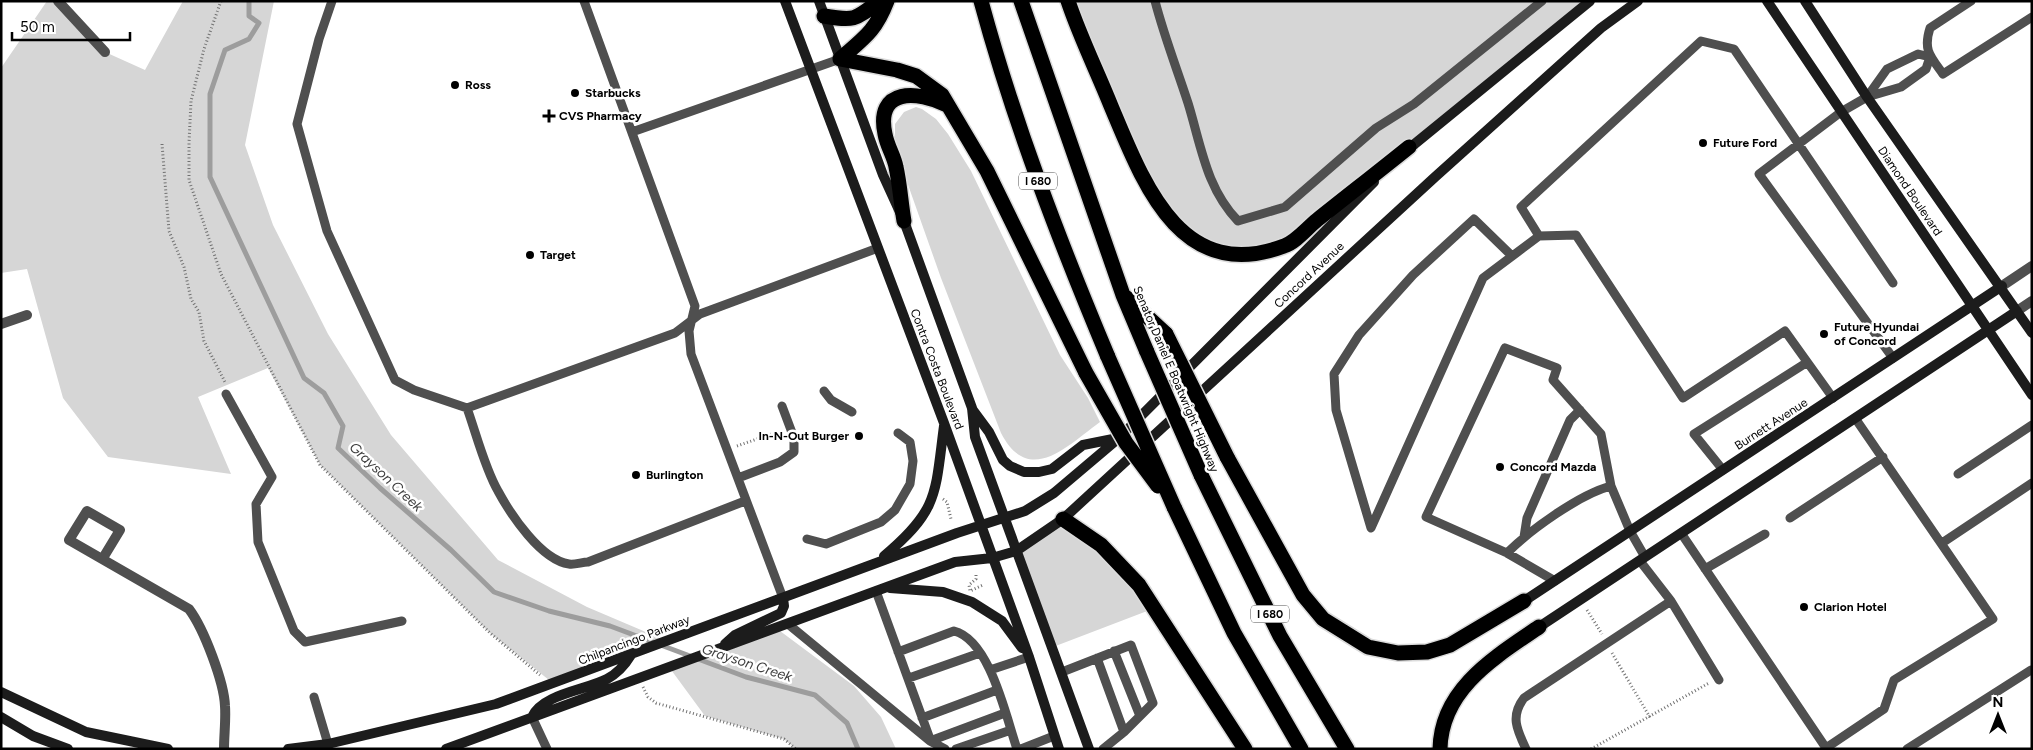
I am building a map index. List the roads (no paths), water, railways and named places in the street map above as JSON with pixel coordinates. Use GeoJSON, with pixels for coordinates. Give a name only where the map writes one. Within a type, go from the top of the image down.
{"type":"FeatureCollection","features":[{"type":"Feature","properties":{"kind":"highway"},"geometry":{"type":"LineString","coordinates":[[824,16],[844,19],[858,18],[879,1]]}},
{"type":"Feature","properties":{"kind":"highway"},"geometry":{"type":"LineString","coordinates":[[840,59],[868,36],[878,23],[887,1]]}},
{"type":"Feature","properties":{"kind":"highway","name":"I 680"},"geometry":{"type":"LineString","coordinates":[[981,1],[1021,133],[1064,252],[1108,357],[1174,507],[1234,633],[1301,749]]}},
{"type":"Feature","properties":{"kind":"highway","name":"Senator Daniel E Boatwright Highway"},"geometry":{"type":"LineString","coordinates":[[1020,1],[1123,295],[1147,352],[1201,475],[1280,636],[1347,749]]}},
{"type":"Feature","properties":{"kind":"highway"},"geometry":{"type":"LineString","coordinates":[[1068,1],[1124,138],[1155,201],[1177,228],[1221,252],[1253,255],[1286,245],[1409,147]]}},
{"type":"Feature","properties":{"kind":"highway"},"geometry":{"type":"LineString","coordinates":[[840,59],[898,70],[916,76],[937,90],[952,107],[987,171],[1086,373],[1126,443],[1174,507]]}},
{"type":"Feature","properties":{"kind":"highway"},"geometry":{"type":"LineString","coordinates":[[904,222],[896,166],[885,136],[885,113],[892,102],[905,95],[930,97],[952,107]]}},
{"type":"Feature","properties":{"kind":"highway"},"geometry":{"type":"LineString","coordinates":[[1123,295],[1166,334],[1228,457],[1303,594],[1323,619],[1368,647],[1398,653],[1427,652],[1450,645],[1524,601]]}},
{"type":"Feature","properties":{"kind":"highway"},"geometry":{"type":"LineString","coordinates":[[1063,519],[1101,545],[1139,585],[1245,749]]}},
{"type":"Feature","properties":{"kind":"highway"},"geometry":{"type":"LineString","coordinates":[[1440,749],[1440,738],[1448,713],[1462,688],[1486,663],[1539,627]]}},
{"type":"Feature","properties":{"kind":"main road","name":"Contra Costa Boulevard"},"geometry":{"type":"LineString","coordinates":[[785,1],[809,69],[944,422],[980,527],[1029,658],[1059,749]]}},
{"type":"Feature","properties":{"kind":"main road","name":"Contra Costa Boulevard"},"geometry":{"type":"LineString","coordinates":[[819,1],[883,174],[904,222],[972,408],[975,437],[1089,749]]}},
{"type":"Feature","properties":{"kind":"main road","name":"Concord Avenue"},"geometry":{"type":"LineString","coordinates":[[980,527],[1025,511],[1054,493],[1119,438],[1409,147],[1590,1]]}},
{"type":"Feature","properties":{"kind":"main road","name":"Concord Avenue"},"geometry":{"type":"LineString","coordinates":[[992,558],[1016,551],[1063,519],[1435,177],[1602,28],[1638,1]]}},
{"type":"Feature","properties":{"kind":"main road"},"geometry":{"type":"LineString","coordinates":[[1760,1],[1773,12]]}},
{"type":"Feature","properties":{"kind":"main road","name":"Diamond Boulevard"},"geometry":{"type":"LineString","coordinates":[[1767,1],[2032,395]]}},
{"type":"Feature","properties":{"kind":"main road","name":"Diamond Boulevard"},"geometry":{"type":"LineString","coordinates":[[1805,1],[1867,97],[2002,286],[2032,333]]}},
{"type":"Feature","properties":{"kind":"main road","name":"Burnett Avenue"},"geometry":{"type":"LineString","coordinates":[[1524,601],[2002,286]]}},
{"type":"Feature","properties":{"kind":"main road"},"geometry":{"type":"LineString","coordinates":[[1539,627],[2018,311]]}},
{"type":"Feature","properties":{"kind":"main road"},"geometry":{"type":"LineString","coordinates":[[972,408],[989,432],[1004,460],[1010,466],[1024,472],[1039,472],[1052,469],[1083,446],[1119,438]]}},
{"type":"Feature","properties":{"kind":"main road"},"geometry":{"type":"LineString","coordinates":[[878,562],[908,536],[928,511],[936,486],[944,422]]}},
{"type":"Feature","properties":{"kind":"main road","name":"Chilpancingo Parkway"},"geometry":{"type":"LineString","coordinates":[[288,749],[328,746],[496,704],[957,533],[980,527]]}},
{"type":"Feature","properties":{"kind":"main road"},"geometry":{"type":"LineString","coordinates":[[446,749],[955,562],[992,558]]}},
{"type":"Feature","properties":{"kind":"main road"},"geometry":{"type":"LineString","coordinates":[[881,590],[942,592],[972,602],[1002,621],[1029,658]]}},
{"type":"Feature","properties":{"kind":"main road"},"geometry":{"type":"LineString","coordinates":[[720,648],[735,635],[781,613],[784,606],[783,598]]}},
{"type":"Feature","properties":{"kind":"main road"},"geometry":{"type":"LineString","coordinates":[[532,717],[535,710],[550,700],[607,679],[623,667],[631,655]]}},
{"type":"Feature","properties":{"kind":"main road"},"geometry":{"type":"LineString","coordinates":[[1,692],[86,732],[168,749]]}},
{"type":"Feature","properties":{"kind":"main road"},"geometry":{"type":"LineString","coordinates":[[1,717],[33,736],[68,749]]}},
{"type":"Feature","properties":{"kind":"street"},"geometry":{"type":"LineString","coordinates":[[58,1],[105,52]]}},
{"type":"Feature","properties":{"kind":"street","name":"Burnett Avenue"},"geometry":{"type":"LineString","coordinates":[[2002,286],[2032,266]]}},
{"type":"Feature","properties":{"kind":"street"},"geometry":{"type":"LineString","coordinates":[[2018,311],[2032,301]]}},
{"type":"Feature","properties":{"kind":"street"},"geometry":{"type":"LineString","coordinates":[[1,324],[27,316]]}},
{"type":"Feature","properties":{"kind":"street"},"geometry":{"type":"LineString","coordinates":[[102,558],[120,530],[87,511],[70,540],[189,609],[199,623],[222,688],[225,705],[224,749]]}},
{"type":"Feature","properties":{"kind":"lane"},"geometry":{"type":"LineString","coordinates":[[332,1],[319,39],[297,124],[327,231],[395,380],[414,390],[468,408],[675,333],[690,320],[878,248]]}},
{"type":"Feature","properties":{"kind":"lane"},"geometry":{"type":"LineString","coordinates":[[584,1],[695,306],[690,320],[692,354],[745,501],[783,598]]}},
{"type":"Feature","properties":{"kind":"lane"},"geometry":{"type":"LineString","coordinates":[[1155,1],[1204,162],[1216,193],[1225,207],[1238,221],[1285,207],[1376,128],[1414,104],[1542,1]]}},
{"type":"Feature","properties":{"kind":"lane"},"geometry":{"type":"LineString","coordinates":[[1969,2],[1930,28],[1926,43],[1930,57],[1943,74],[2032,17]]}},
{"type":"Feature","properties":{"kind":"lane"},"geometry":{"type":"LineString","coordinates":[[1539,236],[1521,207],[1701,41],[1734,49],[1893,283]]}},
{"type":"Feature","properties":{"kind":"lane"},"geometry":{"type":"LineString","coordinates":[[1867,97],[1888,68],[1918,54],[1930,57]]}},
{"type":"Feature","properties":{"kind":"lane"},"geometry":{"type":"LineString","coordinates":[[1893,358],[1759,174],[1841,112],[1867,97],[1901,86],[1926,68],[1930,57]]}},
{"type":"Feature","properties":{"kind":"lane"},"geometry":{"type":"LineString","coordinates":[[632,132],[840,59]]}},
{"type":"Feature","properties":{"kind":"lane"},"geometry":{"type":"LineString","coordinates":[[1512,256],[1474,219],[1407,282],[1359,335],[1334,374],[1336,410],[1371,528],[1483,278],[1539,236],[1576,234],[1683,398],[1785,331],[1832,398]]}},
{"type":"Feature","properties":{"kind":"lane"},"geometry":{"type":"LineString","coordinates":[[1555,581],[1507,552],[1426,517],[1505,348],[1557,368],[1553,380],[1601,434],[1611,486],[1643,559],[1719,680]]}},
{"type":"Feature","properties":{"kind":"lane"},"geometry":{"type":"LineString","coordinates":[[1723,470],[1694,434],[1806,363]]}},
{"type":"Feature","properties":{"kind":"lane"},"geometry":{"type":"LineString","coordinates":[[824,391],[831,400],[852,412]]}},
{"type":"Feature","properties":{"kind":"lane"},"geometry":{"type":"LineString","coordinates":[[226,394],[272,477],[256,504],[258,542],[294,631],[305,642],[402,621]]}},
{"type":"Feature","properties":{"kind":"lane"},"geometry":{"type":"LineString","coordinates":[[738,478],[788,458],[794,452],[794,438],[782,406]]}},
{"type":"Feature","properties":{"kind":"lane"},"geometry":{"type":"LineString","coordinates":[[468,408],[497,490],[522,527],[544,552],[555,559],[570,564],[588,562],[745,501]]}},
{"type":"Feature","properties":{"kind":"lane"},"geometry":{"type":"LineString","coordinates":[[1524,537],[1527,518],[1570,420],[1580,410]]}},
{"type":"Feature","properties":{"kind":"lane"},"geometry":{"type":"LineString","coordinates":[[1681,533],[1826,748],[1884,709],[1894,680],[1993,618],[1855,418]]}},
{"type":"Feature","properties":{"kind":"lane"},"geometry":{"type":"LineString","coordinates":[[1958,474],[2032,425]]}},
{"type":"Feature","properties":{"kind":"lane"},"geometry":{"type":"LineString","coordinates":[[807,539],[826,544],[881,522],[895,510],[910,484],[913,461],[910,442],[898,433]]}},
{"type":"Feature","properties":{"kind":"lane"},"geometry":{"type":"LineString","coordinates":[[1790,518],[1883,458]]}},
{"type":"Feature","properties":{"kind":"lane"},"geometry":{"type":"LineString","coordinates":[[1942,543],[2032,483]]}},
{"type":"Feature","properties":{"kind":"lane"},"geometry":{"type":"LineString","coordinates":[[1507,552],[1524,537],[1597,490],[1611,486]]}},
{"type":"Feature","properties":{"kind":"lane"},"geometry":{"type":"LineString","coordinates":[[1705,569],[1765,534]]}},
{"type":"Feature","properties":{"kind":"lane"},"geometry":{"type":"LineString","coordinates":[[881,590],[898,652],[932,745]]}},
{"type":"Feature","properties":{"kind":"lane"},"geometry":{"type":"LineString","coordinates":[[1526,749],[1517,729],[1517,707],[1524,698],[1671,601]]}},
{"type":"Feature","properties":{"kind":"lane"},"geometry":{"type":"LineString","coordinates":[[788,624],[932,745],[945,749]]}},
{"type":"Feature","properties":{"kind":"lane"},"geometry":{"type":"LineString","coordinates":[[898,652],[954,631],[970,638],[990,670],[1018,749]]}},
{"type":"Feature","properties":{"kind":"lane"},"geometry":{"type":"LineString","coordinates":[[1062,672],[1131,645],[1154,703],[1103,749]]}},
{"type":"Feature","properties":{"kind":"lane"},"geometry":{"type":"LineString","coordinates":[[1114,652],[1140,716]]}},
{"type":"Feature","properties":{"kind":"lane"},"geometry":{"type":"LineString","coordinates":[[909,678],[980,653]]}},
{"type":"Feature","properties":{"kind":"lane"},"geometry":{"type":"LineString","coordinates":[[990,670],[1029,658]]}},
{"type":"Feature","properties":{"kind":"lane"},"geometry":{"type":"LineString","coordinates":[[1097,658],[1124,732]]}},
{"type":"Feature","properties":{"kind":"lane"},"geometry":{"type":"LineString","coordinates":[[1907,749],[2031,670]]}},
{"type":"Feature","properties":{"kind":"lane"},"geometry":{"type":"LineString","coordinates":[[922,718],[997,690]]}},
{"type":"Feature","properties":{"kind":"lane"},"geometry":{"type":"LineString","coordinates":[[314,697],[328,746]]}},
{"type":"Feature","properties":{"kind":"lane"},"geometry":{"type":"LineString","coordinates":[[932,745],[1005,713]]}},
{"type":"Feature","properties":{"kind":"lane"},"geometry":{"type":"LineString","coordinates":[[532,717],[547,749]]}},
{"type":"Feature","properties":{"kind":"lane"},"geometry":{"type":"LineString","coordinates":[[956,749],[1011,730]]}},
{"type":"Feature","properties":{"kind":"lane"},"geometry":{"type":"LineString","coordinates":[[1022,749],[1054,736]]}},
{"type":"Feature","properties":{"kind":"waterway","name":"Grayson Creek"},"geometry":{"type":"LineString","coordinates":[[249,1],[249,16],[259,23],[249,39],[225,50],[210,94],[210,177],[304,378],[324,393],[343,426],[338,448],[380,488],[451,550],[494,592],[549,611],[610,626],[746,677],[815,695],[847,723],[858,749]]}},
{"type":"Feature","properties":{"kind":"place","name":"Ross"},"geometry":{"type":"Point","coordinates":[455,85]}},
{"type":"Feature","properties":{"kind":"place","name":"Starbucks"},"geometry":{"type":"Point","coordinates":[575,93]}},
{"type":"Feature","properties":{"kind":"place","name":"CVS Pharmacy"},"geometry":{"type":"Point","coordinates":[549,116]}},
{"type":"Feature","properties":{"kind":"place","name":"Future Ford"},"geometry":{"type":"Point","coordinates":[1703,143]}},
{"type":"Feature","properties":{"kind":"place","name":"Target"},"geometry":{"type":"Point","coordinates":[530,255]}},
{"type":"Feature","properties":{"kind":"place","name":"Future Hyundai of Concord"},"geometry":{"type":"Point","coordinates":[1824,334]}},
{"type":"Feature","properties":{"kind":"place","name":"In-N-Out Burger"},"geometry":{"type":"Point","coordinates":[859,436]}},
{"type":"Feature","properties":{"kind":"place","name":"Concord Mazda"},"geometry":{"type":"Point","coordinates":[1500,467]}},
{"type":"Feature","properties":{"kind":"place","name":"Burlington"},"geometry":{"type":"Point","coordinates":[636,475]}},
{"type":"Feature","properties":{"kind":"place","name":"Clarion Hotel"},"geometry":{"type":"Point","coordinates":[1804,607]}}]}
